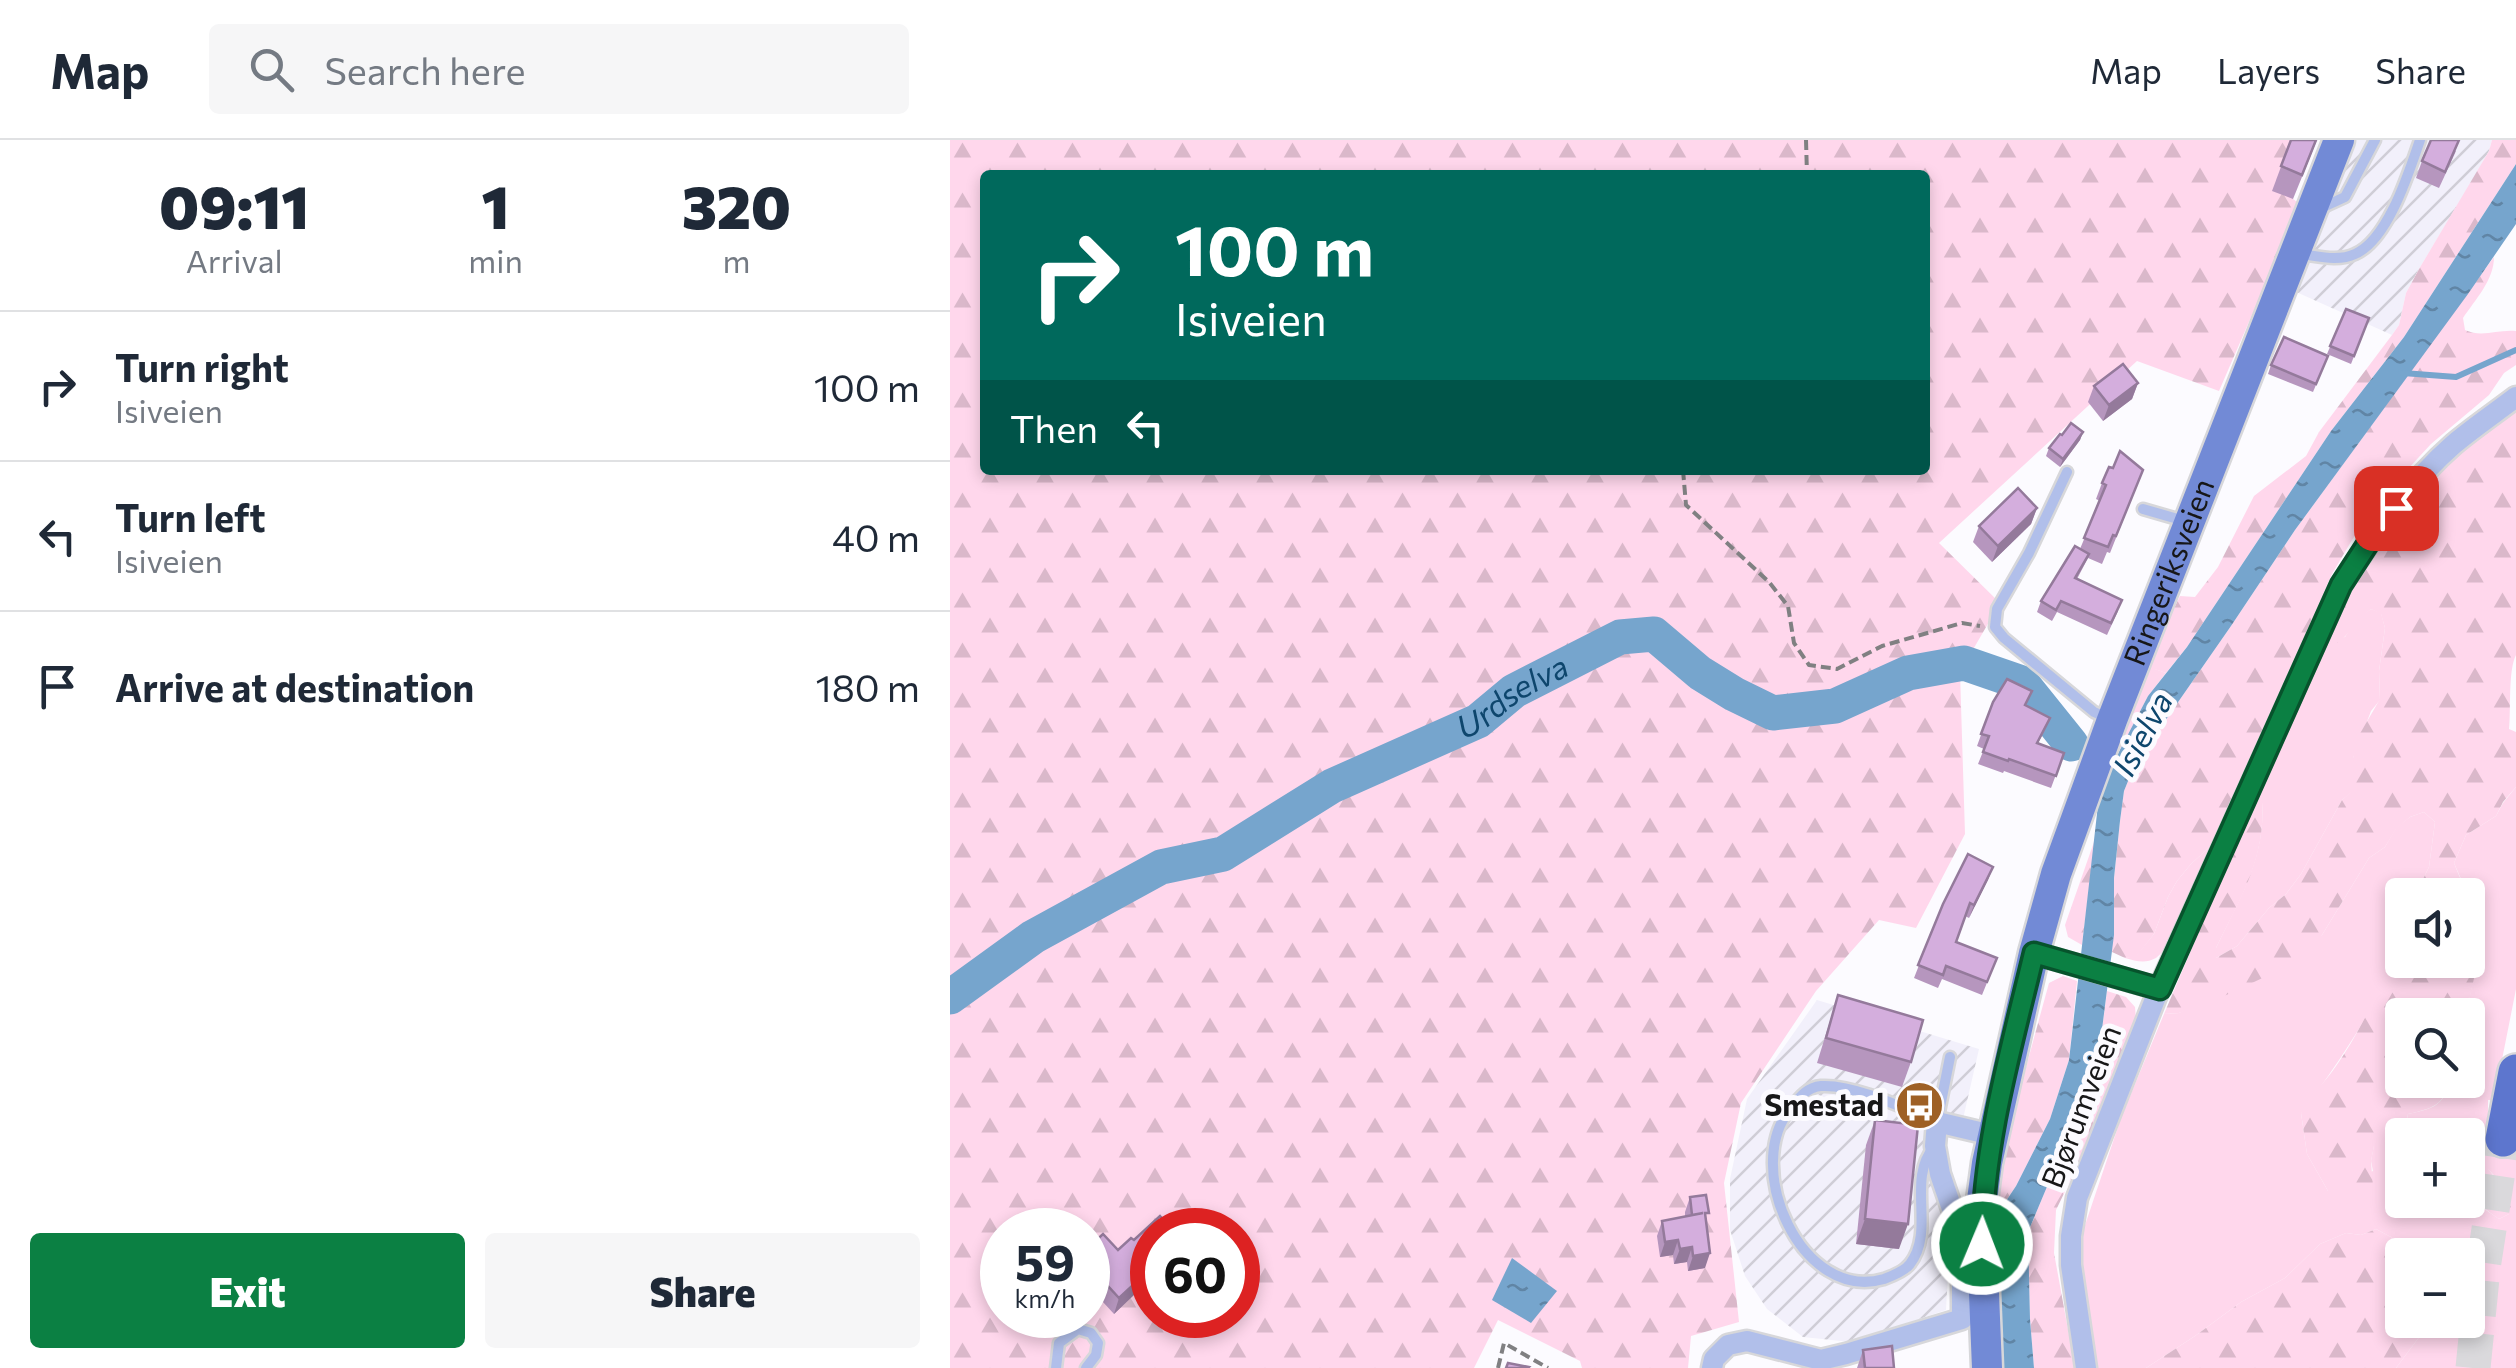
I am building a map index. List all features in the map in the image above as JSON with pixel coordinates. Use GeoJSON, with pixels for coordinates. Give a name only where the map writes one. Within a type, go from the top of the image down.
{"type":"FeatureCollection","features":[{"type":"Feature","properties":{"kind":"highway"},"geometry":{"type":"LineString","coordinates":[[2503,1139],[2516,1072]]}},
{"type":"Feature","properties":{"kind":"main road","name":"Ringeriksveien"},"geometry":{"type":"LineString","coordinates":[[1987,1368],[1982,1200],[1992,1135],[2056,874],[2188,522],[2339,140]]}},
{"type":"Feature","properties":{"kind":"street","name":"Bjørumveien"},"geometry":{"type":"LineString","coordinates":[[2086,1368],[2071,1265],[2073,1221],[2078,1198],[2160,989],[2341,585],[2376,531],[2414,485],[2452,446],[2516,397]]}},
{"type":"Feature","properties":{"kind":"street"},"geometry":{"type":"LineString","coordinates":[[2034,953],[2160,989]]}},
{"type":"Feature","properties":{"kind":"street"},"geometry":{"type":"LineString","coordinates":[[1712,1368],[1714,1359],[1728,1346],[1747,1341],[1821,1360],[1962,1319],[1962,1238],[1940,1174],[1935,1146],[1937,1122],[1992,1135]]}},
{"type":"Feature","properties":{"kind":"lane"},"geometry":{"type":"LineString","coordinates":[[2312,213],[2345,197],[2375,140]]}},
{"type":"Feature","properties":{"kind":"lane"},"geometry":{"type":"LineString","coordinates":[[2295,254],[2338,258],[2357,254],[2370,243],[2401,193],[2420,140]]}},
{"type":"Feature","properties":{"kind":"lane"},"geometry":{"type":"LineString","coordinates":[[2067,472],[2029,553],[1997,608],[1995,628],[2094,712],[2112,720]]}},
{"type":"Feature","properties":{"kind":"lane"},"geometry":{"type":"LineString","coordinates":[[2143,510],[2188,522]]}},
{"type":"Feature","properties":{"kind":"lane"},"geometry":{"type":"LineString","coordinates":[[1935,1146],[1921,1169],[1919,1242],[1910,1265],[1891,1277],[1867,1284],[1843,1278],[1821,1266],[1804,1250],[1784,1216],[1772,1182],[1772,1151],[1786,1114],[1803,1094],[1817,1086],[1840,1088],[1885,1101],[1937,1122],[1950,1057]]}},
{"type":"Feature","properties":{"kind":"lane"},"geometry":{"type":"LineString","coordinates":[[1056,1368],[1059,1343],[1072,1332],[1084,1330],[1096,1337],[1098,1343],[1096,1355],[1086,1368]]}},
{"type":"Feature","properties":{"kind":"path"},"geometry":{"type":"LineString","coordinates":[[1806,140],[1807,170]]}},
{"type":"Feature","properties":{"kind":"path"},"geometry":{"type":"LineString","coordinates":[[1683,475],[1686,505],[1769,582],[1788,606],[1794,643],[1809,665],[1837,669],[1882,646],[1962,624],[1995,628]]}},
{"type":"Feature","properties":{"kind":"path"},"geometry":{"type":"LineString","coordinates":[[1498,1368],[1504,1343],[1548,1368]]}},
{"type":"Feature","properties":{"kind":"shaded area"},"geometry":{"type":"Polygon","coordinates":[[[2353,140],[2492,140],[2406,293],[2399,325],[2392,335],[2294,291],[2353,140]]]}},
{"type":"Feature","properties":{"kind":"shaded area"},"geometry":{"type":"Polygon","coordinates":[[[1817,1000],[1979,1049],[1963,1119],[1943,1135],[1928,1168],[1950,1237],[1946,1310],[1851,1342],[1803,1337],[1767,1309],[1745,1276],[1730,1230],[1730,1179],[1747,1099],[1817,1000]]]}},
{"type":"Feature","properties":{"kind":"green space"},"geometry":{"type":"Polygon","coordinates":[[[950,140],[2291,140],[2293,199],[2300,204],[2219,391],[2137,361],[1939,543],[2000,603],[1960,672],[1965,834],[1916,928],[1879,920],[1816,991],[1741,1103],[1724,1183],[1739,1322],[1691,1336],[1688,1368],[1582,1368],[1580,1361],[1498,1320],[1474,1368],[950,1368],[950,140]]]}},
{"type":"Feature","properties":{"kind":"green space"},"geometry":{"type":"Polygon","coordinates":[[[2492,140],[2516,140],[2516,164],[2404,337],[2331,431],[2187,647],[2166,673],[2154,669],[2149,659],[2180,596],[2195,597],[2218,567],[2254,496],[2306,456],[2319,432],[2399,325],[2406,293],[2492,140]]]}},
{"type":"Feature","properties":{"kind":"green space"},"geometry":{"type":"Polygon","coordinates":[[[2494,257],[2487,282],[2463,318],[2465,330],[2516,331],[2516,365],[2504,373],[2489,395],[2431,444],[2382,497],[2352,540],[2332,574],[2214,843],[2177,881],[2154,934],[2136,957],[2125,958],[2112,952],[2120,821],[2124,791],[2135,764],[2295,530],[2494,257]]]}},
{"type":"Feature","properties":{"kind":"green space"},"geometry":{"type":"Polygon","coordinates":[[[2516,406],[2516,655],[2509,729],[2516,732],[2516,787],[2496,816],[2466,835],[2454,863],[2460,878],[2424,878],[2429,867],[2435,822],[2424,812],[2410,817],[2396,829],[2385,847],[2369,858],[2322,935],[2292,964],[2220,998],[2179,1013],[2164,1014],[2254,802],[2262,802],[2256,860],[2216,948],[2216,958],[2237,946],[2286,894],[2342,800],[2352,791],[2358,737],[2380,699],[2385,628],[2381,614],[2371,609],[2338,643],[2325,641],[2365,562],[2461,448],[2516,406]]]}},
{"type":"Feature","properties":{"kind":"green space"},"geometry":{"type":"Polygon","coordinates":[[[2371,609],[2381,613],[2385,628],[2379,671],[2380,700],[2371,711],[2353,758],[2353,791],[2342,800],[2286,894],[2237,946],[2216,958],[2216,948],[2242,895],[2260,841],[2262,802],[2254,802],[2325,641],[2345,637],[2357,619],[2371,609]]]}},
{"type":"Feature","properties":{"kind":"green space"},"geometry":{"type":"Polygon","coordinates":[[[2149,659],[2155,669],[2166,673],[2148,696],[2110,769],[2149,659]]]}},
{"type":"Feature","properties":{"kind":"green space"},"geometry":{"type":"Polygon","coordinates":[[[2516,787],[2516,989],[2494,1100],[2488,1100],[2488,1126],[2516,1140],[2516,1368],[2396,1368],[2418,1338],[2485,1338],[2485,1238],[2392,1238],[2376,1229],[2361,1235],[2346,1233],[2320,1244],[2285,1278],[2241,1302],[2146,1368],[2095,1368],[2080,1240],[2121,1118],[2164,1014],[2179,1013],[2322,935],[2369,858],[2385,847],[2396,828],[2424,812],[2435,822],[2429,867],[2424,878],[2385,878],[2386,978],[2346,1049],[2301,1113],[2307,1154],[2328,1191],[2373,1171],[2374,1145],[2385,1144],[2385,1218],[2485,1218],[2485,1209],[2499,1219],[2509,1214],[2500,1182],[2485,1166],[2485,1118],[2407,1118],[2408,1114],[2436,1105],[2443,1098],[2485,1098],[2485,998],[2469,998],[2472,978],[2485,978],[2485,878],[2461,878],[2454,863],[2466,835],[2496,816],[2516,787]]]}},
{"type":"Feature","properties":{"kind":"green space"},"geometry":{"type":"Polygon","coordinates":[[[2095,839],[2082,945],[2068,937],[2065,925],[2095,839]]]}},
{"type":"Feature","properties":{"kind":"green space"},"geometry":{"type":"Polygon","coordinates":[[[2214,843],[2164,950],[2148,961],[2125,958],[2136,956],[2154,934],[2177,881],[2214,843]]]}},
{"type":"Feature","properties":{"kind":"green space"},"geometry":{"type":"Polygon","coordinates":[[[2385,975],[2385,978],[2474,978],[2470,998],[2385,998],[2385,1098],[2442,1098],[2424,1110],[2408,1114],[2407,1118],[2385,1118],[2385,1144],[2374,1146],[2371,1161],[2373,1187],[2360,1194],[2328,1191],[2307,1154],[2301,1113],[2304,1100],[2333,1070],[2385,975]]]}},
{"type":"Feature","properties":{"kind":"green space"},"geometry":{"type":"Polygon","coordinates":[[[2063,976],[2077,981],[2069,1060],[2050,1119],[2016,1186],[1994,1219],[2005,1144],[2049,983],[2063,976]]]}},
{"type":"Feature","properties":{"kind":"green space"},"geometry":{"type":"Polygon","coordinates":[[[2107,991],[2126,997],[2135,1007],[2136,1020],[2124,1058],[2056,1210],[2054,1253],[2075,1368],[2034,1368],[2028,1232],[2062,1151],[2078,1126],[2098,1061],[2107,991]]]}},
{"type":"Feature","properties":{"kind":"green space"},"geometry":{"type":"Polygon","coordinates":[[[2485,1164],[2512,1203],[2509,1214],[2499,1219],[2487,1210],[2485,1164]]]}},
{"type":"Feature","properties":{"kind":"green space"},"geometry":{"type":"Polygon","coordinates":[[[2376,1229],[2392,1238],[2385,1238],[2385,1338],[2418,1338],[2396,1368],[2146,1368],[2241,1302],[2285,1278],[2320,1244],[2346,1233],[2361,1235],[2376,1229]]]}},
{"type":"Feature","properties":{"kind":"water","name":"Isielva"},"geometry":{"type":"Polygon","coordinates":[[[2516,164],[2516,224],[2295,530],[2135,764],[2124,791],[2120,821],[2114,935],[2098,1061],[2078,1126],[2062,1151],[2028,1232],[2034,1368],[1997,1368],[1994,1219],[2016,1186],[2050,1119],[2069,1060],[2099,796],[2110,769],[2148,696],[2187,647],[2331,431],[2404,337],[2516,164]]]}},
{"type":"Feature","properties":{"kind":"water"},"geometry":{"type":"Polygon","coordinates":[[[1512,1258],[1557,1291],[1531,1323],[1492,1300],[1512,1258]]]}},
{"type":"Feature","properties":{"kind":"building"},"geometry":{"type":"Polygon","coordinates":[[[2291,140],[2316,140],[2302,175],[2281,166],[2291,140]]]}},
{"type":"Feature","properties":{"kind":"building"},"geometry":{"type":"Polygon","coordinates":[[[2431,140],[2459,140],[2445,172],[2422,161],[2431,140]]]}},
{"type":"Feature","properties":{"kind":"building"},"geometry":{"type":"Polygon","coordinates":[[[2346,309],[2369,318],[2354,356],[2330,346],[2346,309]]]}},
{"type":"Feature","properties":{"kind":"building"},"geometry":{"type":"Polygon","coordinates":[[[2284,337],[2328,356],[2316,384],[2271,365],[2284,337]]]}},
{"type":"Feature","properties":{"kind":"building"},"geometry":{"type":"Polygon","coordinates":[[[2123,364],[2138,383],[2109,405],[2094,386],[2123,364]]]}},
{"type":"Feature","properties":{"kind":"building"},"geometry":{"type":"Polygon","coordinates":[[[2071,423],[2083,432],[2063,459],[2049,448],[2071,423]]]}},
{"type":"Feature","properties":{"kind":"building"},"geometry":{"type":"Polygon","coordinates":[[[2120,451],[2143,470],[2108,547],[2084,538],[2106,485],[2102,483],[2120,451]]]}},
{"type":"Feature","properties":{"kind":"building"},"geometry":{"type":"Polygon","coordinates":[[[2018,488],[2037,508],[1998,546],[1979,526],[2018,488]]]}},
{"type":"Feature","properties":{"kind":"building"},"geometry":{"type":"Polygon","coordinates":[[[2075,546],[2089,554],[2075,578],[2122,600],[2111,623],[2061,601],[2056,610],[2041,601],[2075,546]]]}},
{"type":"Feature","properties":{"kind":"building"},"geometry":{"type":"Polygon","coordinates":[[[2007,679],[2032,691],[2025,705],[2050,718],[2037,743],[2064,753],[2056,776],[1983,752],[1989,736],[1981,734],[2007,679]]]}},
{"type":"Feature","properties":{"kind":"building"},"geometry":{"type":"Polygon","coordinates":[[[1968,854],[1993,867],[1974,905],[1970,903],[1956,942],[1997,958],[1987,982],[1946,966],[1943,975],[1918,965],[1968,854]]]}},
{"type":"Feature","properties":{"kind":"building"},"geometry":{"type":"Polygon","coordinates":[[[1838,995],[1923,1020],[1911,1062],[1826,1038],[1838,995]]]}},
{"type":"Feature","properties":{"kind":"building"},"geometry":{"type":"Polygon","coordinates":[[[1875,1120],[1918,1125],[1908,1224],[1865,1219],[1875,1120]]]}},
{"type":"Feature","properties":{"kind":"building"},"geometry":{"type":"Polygon","coordinates":[[[1706,1195],[1710,1253],[1693,1256],[1692,1247],[1680,1249],[1678,1240],[1665,1242],[1662,1221],[1703,1213],[1692,1215],[1690,1197],[1706,1195]]]}},
{"type":"Feature","properties":{"kind":"building"},"geometry":{"type":"Polygon","coordinates":[[[1130,1239],[1130,1288],[1119,1298],[1110,1288],[1110,1241],[1118,1250],[1130,1239]]]}},
{"type":"Feature","properties":{"kind":"building"},"geometry":{"type":"Polygon","coordinates":[[[1892,1346],[1894,1368],[1865,1368],[1863,1350],[1892,1346]]]}},
{"type":"Feature","properties":{"kind":"building"},"geometry":{"type":"Polygon","coordinates":[[[1508,1363],[1529,1367],[1506,1368],[1508,1363]]]}},
{"type":"Feature","properties":{"kind":"waterway"},"geometry":{"type":"LineString","coordinates":[[2403,373],[2456,377],[2516,350]]}},
{"type":"Feature","properties":{"kind":"waterway","name":"Urdselva"},"geometry":{"type":"LineString","coordinates":[[950,997],[1033,937],[1161,867],[1223,854],[1332,786],[1478,721],[1514,691],[1620,637],[1654,634],[1700,673],[1773,713],[1835,706],[1908,673],[1964,663],[2022,683],[2071,744]]}},
{"type":"Feature","properties":{"kind":"tunnel"},"geometry":{"type":"LineString","coordinates":[[2473,1368],[2483,1268],[2503,1139]]}},
{"type":"Feature","properties":{"kind":"place","name":"Smestad"},"geometry":{"type":"Point","coordinates":[1919,1106]}},
{"type":"Feature","properties":{"kind":"route"},"geometry":{"type":"LineString","coordinates":[[1982,1244],[1986,1163],[2034,953],[2160,989],[2341,585],[2396,508]]}}]}
